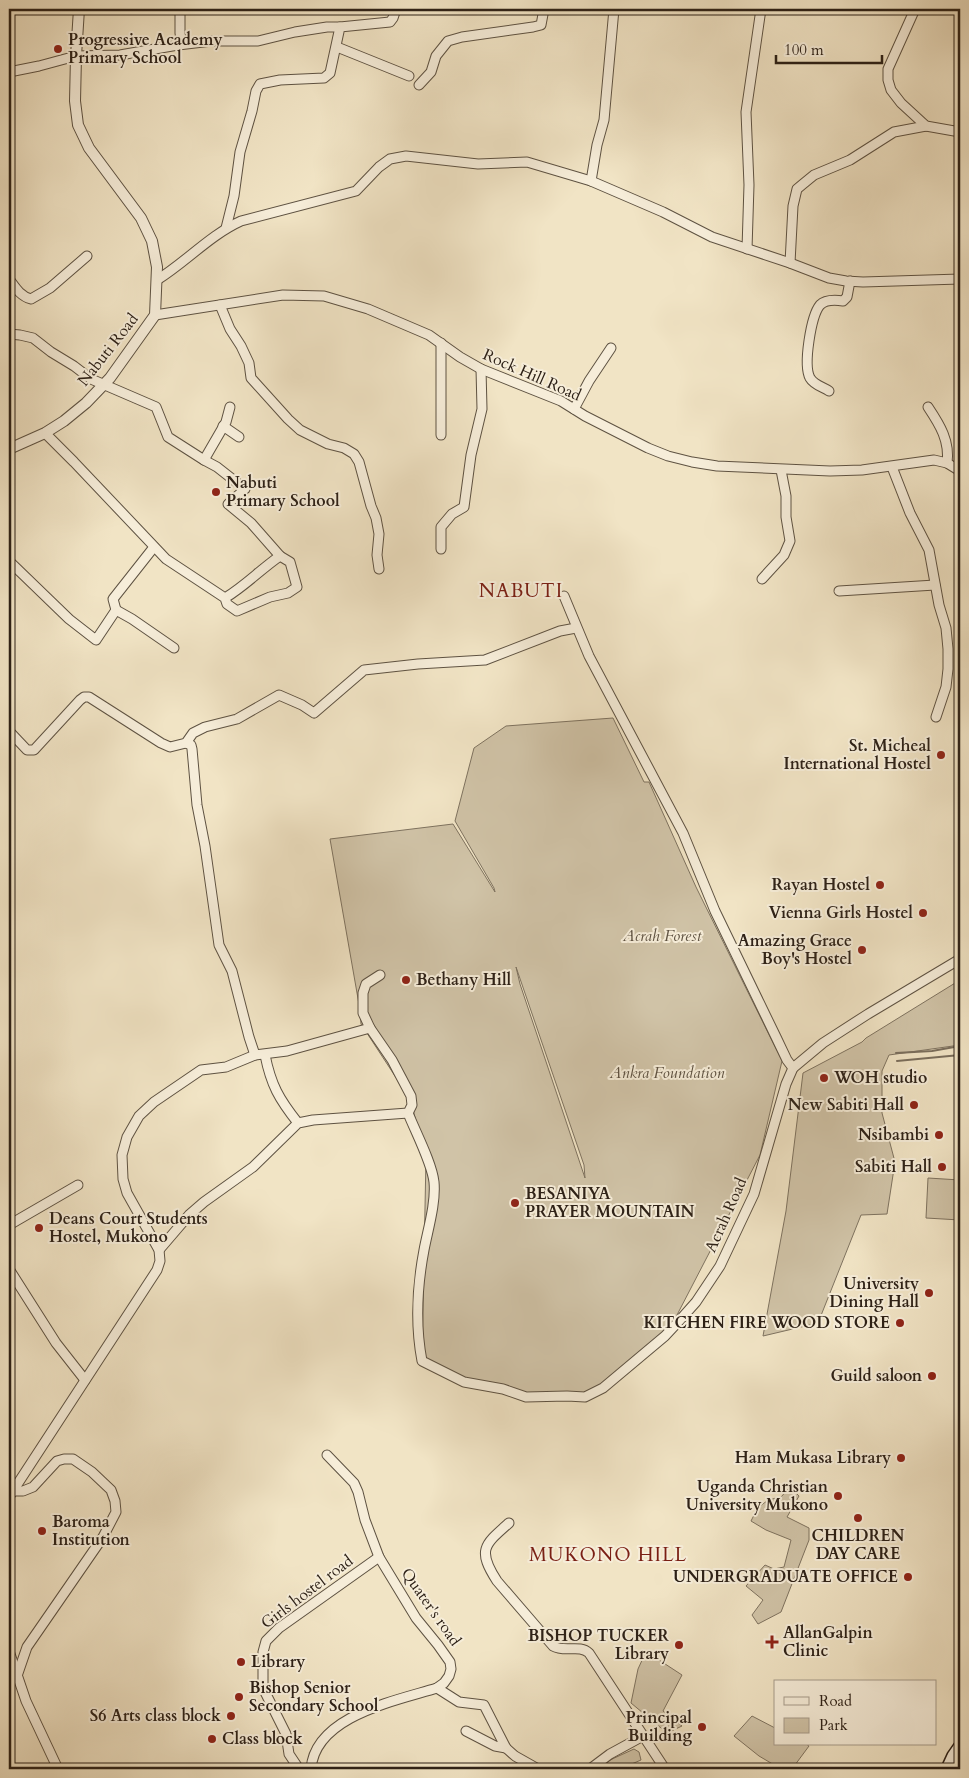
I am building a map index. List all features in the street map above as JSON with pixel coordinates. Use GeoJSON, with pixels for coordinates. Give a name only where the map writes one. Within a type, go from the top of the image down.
{"type":"FeatureCollection","features":[{"type":"Feature","properties":{"kind":"main road"},"geometry":{"type":"LineString","coordinates":[[947,1769],[960,1746]]}},
{"type":"Feature","properties":{"kind":"street"},"geometry":{"type":"LineString","coordinates":[[79,9],[75,101],[78,125],[89,148],[141,218],[152,241],[157,267],[155,315]]}},
{"type":"Feature","properties":{"kind":"street"},"geometry":{"type":"LineString","coordinates":[[180,9],[182,44]]}},
{"type":"Feature","properties":{"kind":"street"},"geometry":{"type":"LineString","coordinates":[[9,72],[76,56],[120,55],[182,44],[212,41],[258,41],[327,27],[390,22],[396,9]]}},
{"type":"Feature","properties":{"kind":"street"},"geometry":{"type":"LineString","coordinates":[[419,85],[431,72],[436,56],[448,41],[462,37],[541,25],[544,9]]}},
{"type":"Feature","properties":{"kind":"street"},"geometry":{"type":"LineString","coordinates":[[592,181],[597,145],[604,120],[614,9]]}},
{"type":"Feature","properties":{"kind":"street"},"geometry":{"type":"LineString","coordinates":[[747,249],[749,185],[746,112],[762,9]]}},
{"type":"Feature","properties":{"kind":"street"},"geometry":{"type":"LineString","coordinates":[[915,9],[888,69],[888,80],[895,97],[926,126]]}},
{"type":"Feature","properties":{"kind":"street"},"geometry":{"type":"LineString","coordinates":[[226,228],[234,196],[240,152],[256,91],[260,84],[280,80],[324,78],[330,73],[340,27]]}},
{"type":"Feature","properties":{"kind":"street"},"geometry":{"type":"LineString","coordinates":[[337,47],[409,76]]}},
{"type":"Feature","properties":{"kind":"street"},"geometry":{"type":"LineString","coordinates":[[790,263],[793,206],[798,189],[802,184],[814,175],[850,160],[894,132],[926,126],[960,132]]}},
{"type":"Feature","properties":{"kind":"street"},"geometry":{"type":"LineString","coordinates":[[157,280],[177,268],[226,228],[242,221],[356,191],[379,167],[390,159],[406,156],[478,164],[527,162],[592,181],[663,212],[712,237],[829,278],[850,281],[960,279]]}},
{"type":"Feature","properties":{"kind":"street"},"geometry":{"type":"LineString","coordinates":[[9,279],[17,290],[31,299],[50,288],[87,256]]}},
{"type":"Feature","properties":{"kind":"street"},"geometry":{"type":"LineString","coordinates":[[830,391],[810,379],[807,371],[806,353],[817,311],[824,302],[832,300],[843,301],[847,297],[850,281]]}},
{"type":"Feature","properties":{"kind":"street","name":"Rock Hill Road"},"geometry":{"type":"LineString","coordinates":[[155,315],[283,295],[324,296],[368,309],[429,335],[481,369],[561,401],[648,448],[668,456],[717,466],[830,471],[892,467],[934,460],[947,463],[960,471]]}},
{"type":"Feature","properties":{"kind":"street"},"geometry":{"type":"LineString","coordinates":[[220,305],[230,329],[249,363],[251,378],[256,384],[300,430],[328,444],[344,448],[354,454],[359,462],[379,534],[377,554],[379,570]]}},
{"type":"Feature","properties":{"kind":"street","name":"Nabuti Road"},"geometry":{"type":"LineString","coordinates":[[9,449],[45,433],[64,421],[110,378],[155,315]]}},
{"type":"Feature","properties":{"kind":"street"},"geometry":{"type":"LineString","coordinates":[[9,334],[33,338],[91,379],[156,407],[168,437],[217,467],[245,489],[228,504],[251,524],[280,556],[290,562],[297,587],[288,593],[270,597],[237,611],[227,604],[225,598],[166,559],[45,433]]}},
{"type":"Feature","properties":{"kind":"street"},"geometry":{"type":"LineString","coordinates":[[441,343],[441,435]]}},
{"type":"Feature","properties":{"kind":"street"},"geometry":{"type":"LineString","coordinates":[[574,409],[589,381],[611,348]]}},
{"type":"Feature","properties":{"kind":"street"},"geometry":{"type":"LineString","coordinates":[[441,549],[441,527],[452,514],[464,507],[470,455],[482,409],[481,369]]}},
{"type":"Feature","properties":{"kind":"street"},"geometry":{"type":"LineString","coordinates":[[204,460],[223,426],[230,408]]}},
{"type":"Feature","properties":{"kind":"street"},"geometry":{"type":"LineString","coordinates":[[928,408],[938,422],[945,439],[948,451],[947,463]]}},
{"type":"Feature","properties":{"kind":"street"},"geometry":{"type":"LineString","coordinates":[[223,426],[239,437]]}},
{"type":"Feature","properties":{"kind":"street"},"geometry":{"type":"LineString","coordinates":[[892,467],[910,513],[929,550],[935,585],[946,628],[948,649],[946,687],[936,717]]}},
{"type":"Feature","properties":{"kind":"street"},"geometry":{"type":"LineString","coordinates":[[762,579],[784,555],[790,541],[786,517],[786,496],[781,470]]}},
{"type":"Feature","properties":{"kind":"street"},"geometry":{"type":"LineString","coordinates":[[154,547],[113,598],[116,610],[174,648]]}},
{"type":"Feature","properties":{"kind":"street"},"geometry":{"type":"LineString","coordinates":[[225,598],[241,588],[261,569],[280,556]]}},
{"type":"Feature","properties":{"kind":"street"},"geometry":{"type":"LineString","coordinates":[[9,561],[68,620],[96,640],[116,610]]}},
{"type":"Feature","properties":{"kind":"street"},"geometry":{"type":"LineString","coordinates":[[839,591],[935,585]]}},
{"type":"Feature","properties":{"kind":"street"},"geometry":{"type":"LineString","coordinates":[[564,596],[576,628],[622,720],[683,833],[715,911],[787,1060],[793,1068]]}},
{"type":"Feature","properties":{"kind":"street"},"geometry":{"type":"LineString","coordinates":[[186,743],[199,730],[237,719],[279,695],[302,705],[314,713],[364,670],[418,664],[485,660],[560,631],[576,628]]}},
{"type":"Feature","properties":{"kind":"street"},"geometry":{"type":"LineString","coordinates":[[9,731],[27,750],[34,750],[80,700],[84,697],[89,697],[161,743],[170,746],[186,743],[191,745],[197,805],[205,846],[219,945],[232,971],[248,1037],[260,1055],[280,1100],[298,1123]]}},
{"type":"Feature","properties":{"kind":"street","name":"Acrah Road"},"geometry":{"type":"LineString","coordinates":[[408,1113],[434,1181],[432,1213],[422,1260],[417,1303],[417,1326],[422,1361],[464,1382],[503,1389],[526,1397],[585,1397],[603,1388],[664,1336],[696,1302],[707,1287],[754,1194],[786,1084],[793,1068],[830,1038],[960,959]]}},
{"type":"Feature","properties":{"kind":"street"},"geometry":{"type":"LineString","coordinates":[[159,1250],[189,1215],[253,1167],[298,1123],[312,1120],[408,1113],[412,1105],[411,1096],[392,1060],[370,1028],[363,1013],[363,993],[366,984],[380,975]]}},
{"type":"Feature","properties":{"kind":"street"},"geometry":{"type":"LineString","coordinates":[[11,1494],[157,1270],[160,1261],[159,1250],[124,1185],[122,1155],[133,1123],[154,1102],[201,1070],[226,1067],[260,1055],[287,1051],[370,1028]]}},
{"type":"Feature","properties":{"kind":"street"},"geometry":{"type":"LineString","coordinates":[[9,1225],[78,1185]]}},
{"type":"Feature","properties":{"kind":"street"},"geometry":{"type":"LineString","coordinates":[[9,1269],[56,1343],[85,1380]]}},
{"type":"Feature","properties":{"kind":"street","name":"Quater's road"},"geometry":{"type":"LineString","coordinates":[[327,1455],[354,1484],[379,1557],[416,1618],[438,1644],[450,1662],[449,1676],[444,1683],[436,1688]]}},
{"type":"Feature","properties":{"kind":"street"},"geometry":{"type":"LineString","coordinates":[[11,1494],[33,1487],[57,1462],[64,1459],[72,1460],[92,1472],[110,1490],[115,1501],[116,1512],[103,1537],[27,1647],[17,1676]]}},
{"type":"Feature","properties":{"kind":"street"},"geometry":{"type":"LineString","coordinates":[[508,1523],[489,1540],[486,1546],[485,1553],[490,1570],[497,1581],[553,1646],[559,1649],[583,1649],[589,1654],[665,1769]]}},
{"type":"Feature","properties":{"kind":"street","name":"Girls hostel road"},"geometry":{"type":"LineString","coordinates":[[299,1769],[289,1754],[286,1734],[265,1692],[263,1652],[266,1641],[279,1628],[379,1557]]}},
{"type":"Feature","properties":{"kind":"street"},"geometry":{"type":"LineString","coordinates":[[27,1647],[9,1652],[26,1701],[58,1769]]}},
{"type":"Feature","properties":{"kind":"street"},"geometry":{"type":"LineString","coordinates":[[311,1769],[312,1760],[318,1746],[347,1720],[368,1709],[436,1688],[459,1702],[484,1705],[506,1748],[515,1756],[538,1769]]}},
{"type":"Feature","properties":{"kind":"street"},"geometry":{"type":"LineString","coordinates":[[466,1730],[495,1746],[506,1748]]}},
{"type":"Feature","properties":{"kind":"street"},"geometry":{"type":"LineString","coordinates":[[590,1769],[610,1754],[643,1736]]}},
{"type":"Feature","properties":{"kind":"green space"},"geometry":{"type":"Polygon","coordinates":[[[613,718],[644,782],[649,782],[696,887],[782,1061],[760,1155],[664,1340],[585,1397],[526,1397],[464,1383],[422,1361],[426,1157],[410,1099],[361,1024],[330,839],[453,824],[495,892],[455,821],[474,748],[506,726],[613,718]],[[516,967],[585,1178],[584,1165],[516,967]]]}},
{"type":"Feature","properties":{"kind":"green space"},"geometry":{"type":"Polygon","coordinates":[[[960,980],[960,1045],[889,1055],[882,1071],[882,1113],[895,1162],[887,1214],[861,1215],[818,1323],[763,1336],[786,1211],[803,1073],[862,1042],[960,980]]]}},
{"type":"Feature","properties":{"kind":"green space"},"geometry":{"type":"Polygon","coordinates":[[[928,1178],[960,1180],[960,1220],[926,1218],[928,1178]]]}},
{"type":"Feature","properties":{"kind":"green space"},"geometry":{"type":"Polygon","coordinates":[[[790,1487],[799,1496],[787,1517],[809,1528],[809,1540],[781,1612],[758,1624],[752,1615],[763,1600],[746,1586],[765,1565],[774,1569],[784,1567],[791,1540],[766,1530],[751,1521],[763,1504],[781,1497],[790,1487]]]}},
{"type":"Feature","properties":{"kind":"green space"},"geometry":{"type":"Polygon","coordinates":[[[644,1656],[656,1658],[682,1675],[663,1711],[682,1726],[667,1733],[631,1703],[638,1669],[644,1656]]]}},
{"type":"Feature","properties":{"kind":"green space"},"geometry":{"type":"Polygon","coordinates":[[[752,1716],[774,1727],[774,1746],[809,1746],[792,1769],[781,1769],[759,1756],[734,1736],[752,1716]]]}},
{"type":"Feature","properties":{"kind":"green space"},"geometry":{"type":"Polygon","coordinates":[[[634,1749],[639,1752],[641,1760],[620,1769],[601,1769],[610,1760],[634,1749]]]}},
{"type":"Feature","properties":{"kind":"waterway"},"geometry":{"type":"LineString","coordinates":[[896,1053],[932,1051],[960,1046]]}},
{"type":"Feature","properties":{"kind":"waterway"},"geometry":{"type":"LineString","coordinates":[[897,1061],[960,1055]]}},
{"type":"Feature","properties":{"kind":"place","name":"Progressive Academy Primary School"},"geometry":{"type":"Point","coordinates":[58,49]}},
{"type":"Feature","properties":{"kind":"place","name":"Nabuti Primary School"},"geometry":{"type":"Point","coordinates":[216,492]}},
{"type":"Feature","properties":{"kind":"place","name":"St. Micheal International Hostel"},"geometry":{"type":"Point","coordinates":[941,755]}},
{"type":"Feature","properties":{"kind":"place","name":"Rayan Hostel"},"geometry":{"type":"Point","coordinates":[880,885]}},
{"type":"Feature","properties":{"kind":"place","name":"Vienna Girls Hostel"},"geometry":{"type":"Point","coordinates":[923,913]}},
{"type":"Feature","properties":{"kind":"place","name":"Amazing Grace Boy's Hostel"},"geometry":{"type":"Point","coordinates":[862,950]}},
{"type":"Feature","properties":{"kind":"place","name":"Bethany Hill"},"geometry":{"type":"Point","coordinates":[406,980]}},
{"type":"Feature","properties":{"kind":"place","name":"WOH studio"},"geometry":{"type":"Point","coordinates":[824,1078]}},
{"type":"Feature","properties":{"kind":"place","name":"New Sabiti Hall"},"geometry":{"type":"Point","coordinates":[914,1105]}},
{"type":"Feature","properties":{"kind":"place","name":"Nsibambi"},"geometry":{"type":"Point","coordinates":[939,1135]}},
{"type":"Feature","properties":{"kind":"place","name":"Sabiti Hall"},"geometry":{"type":"Point","coordinates":[942,1167]}},
{"type":"Feature","properties":{"kind":"place","name":"BESANIYA PRAYER MOUNTAIN"},"geometry":{"type":"Point","coordinates":[515,1203]}},
{"type":"Feature","properties":{"kind":"place","name":"Deans Court Students Hostel, Mukono"},"geometry":{"type":"Point","coordinates":[39,1228]}},
{"type":"Feature","properties":{"kind":"place","name":"University Dining Hall"},"geometry":{"type":"Point","coordinates":[929,1293]}},
{"type":"Feature","properties":{"kind":"place","name":"KITCHEN FIRE WOOD STORE"},"geometry":{"type":"Point","coordinates":[900,1323]}},
{"type":"Feature","properties":{"kind":"place","name":"Guild saloon"},"geometry":{"type":"Point","coordinates":[932,1376]}},
{"type":"Feature","properties":{"kind":"place","name":"Ham Mukasa Library"},"geometry":{"type":"Point","coordinates":[901,1458]}},
{"type":"Feature","properties":{"kind":"place","name":"Uganda Christian University Mukono"},"geometry":{"type":"Point","coordinates":[838,1496]}},
{"type":"Feature","properties":{"kind":"place","name":"CHILDREN DAY CARE"},"geometry":{"type":"Point","coordinates":[858,1518]}},
{"type":"Feature","properties":{"kind":"place","name":"Baroma Institution"},"geometry":{"type":"Point","coordinates":[42,1531]}},
{"type":"Feature","properties":{"kind":"place","name":"UNDERGRADUATE OFFICE"},"geometry":{"type":"Point","coordinates":[908,1577]}},
{"type":"Feature","properties":{"kind":"place","name":"AllanGalpin Clinic"},"geometry":{"type":"Point","coordinates":[772,1642]}},
{"type":"Feature","properties":{"kind":"place","name":"BISHOP TUCKER Library"},"geometry":{"type":"Point","coordinates":[679,1645]}},
{"type":"Feature","properties":{"kind":"place","name":"Library"},"geometry":{"type":"Point","coordinates":[241,1662]}},
{"type":"Feature","properties":{"kind":"place","name":"Bishop Senior Secondary School"},"geometry":{"type":"Point","coordinates":[239,1697]}},
{"type":"Feature","properties":{"kind":"place","name":"S6 Arts class block"},"geometry":{"type":"Point","coordinates":[231,1716]}},
{"type":"Feature","properties":{"kind":"place","name":"Principal Building"},"geometry":{"type":"Point","coordinates":[702,1727]}},
{"type":"Feature","properties":{"kind":"place","name":"Class block"},"geometry":{"type":"Point","coordinates":[212,1739]}},
{"type":"Feature","properties":{"kind":"district","name":"NABUTI"},"geometry":{"type":"Point","coordinates":[521,591]}},
{"type":"Feature","properties":{"kind":"district","name":"MUKONO HILL"},"geometry":{"type":"Point","coordinates":[608,1555]}},
{"type":"Feature","properties":{"kind":"park label","name":"Acrah Forest"},"geometry":{"type":"Point","coordinates":[662,936]}},
{"type":"Feature","properties":{"kind":"park label","name":"Ankra Foundation"},"geometry":{"type":"Point","coordinates":[667,1073]}}]}
